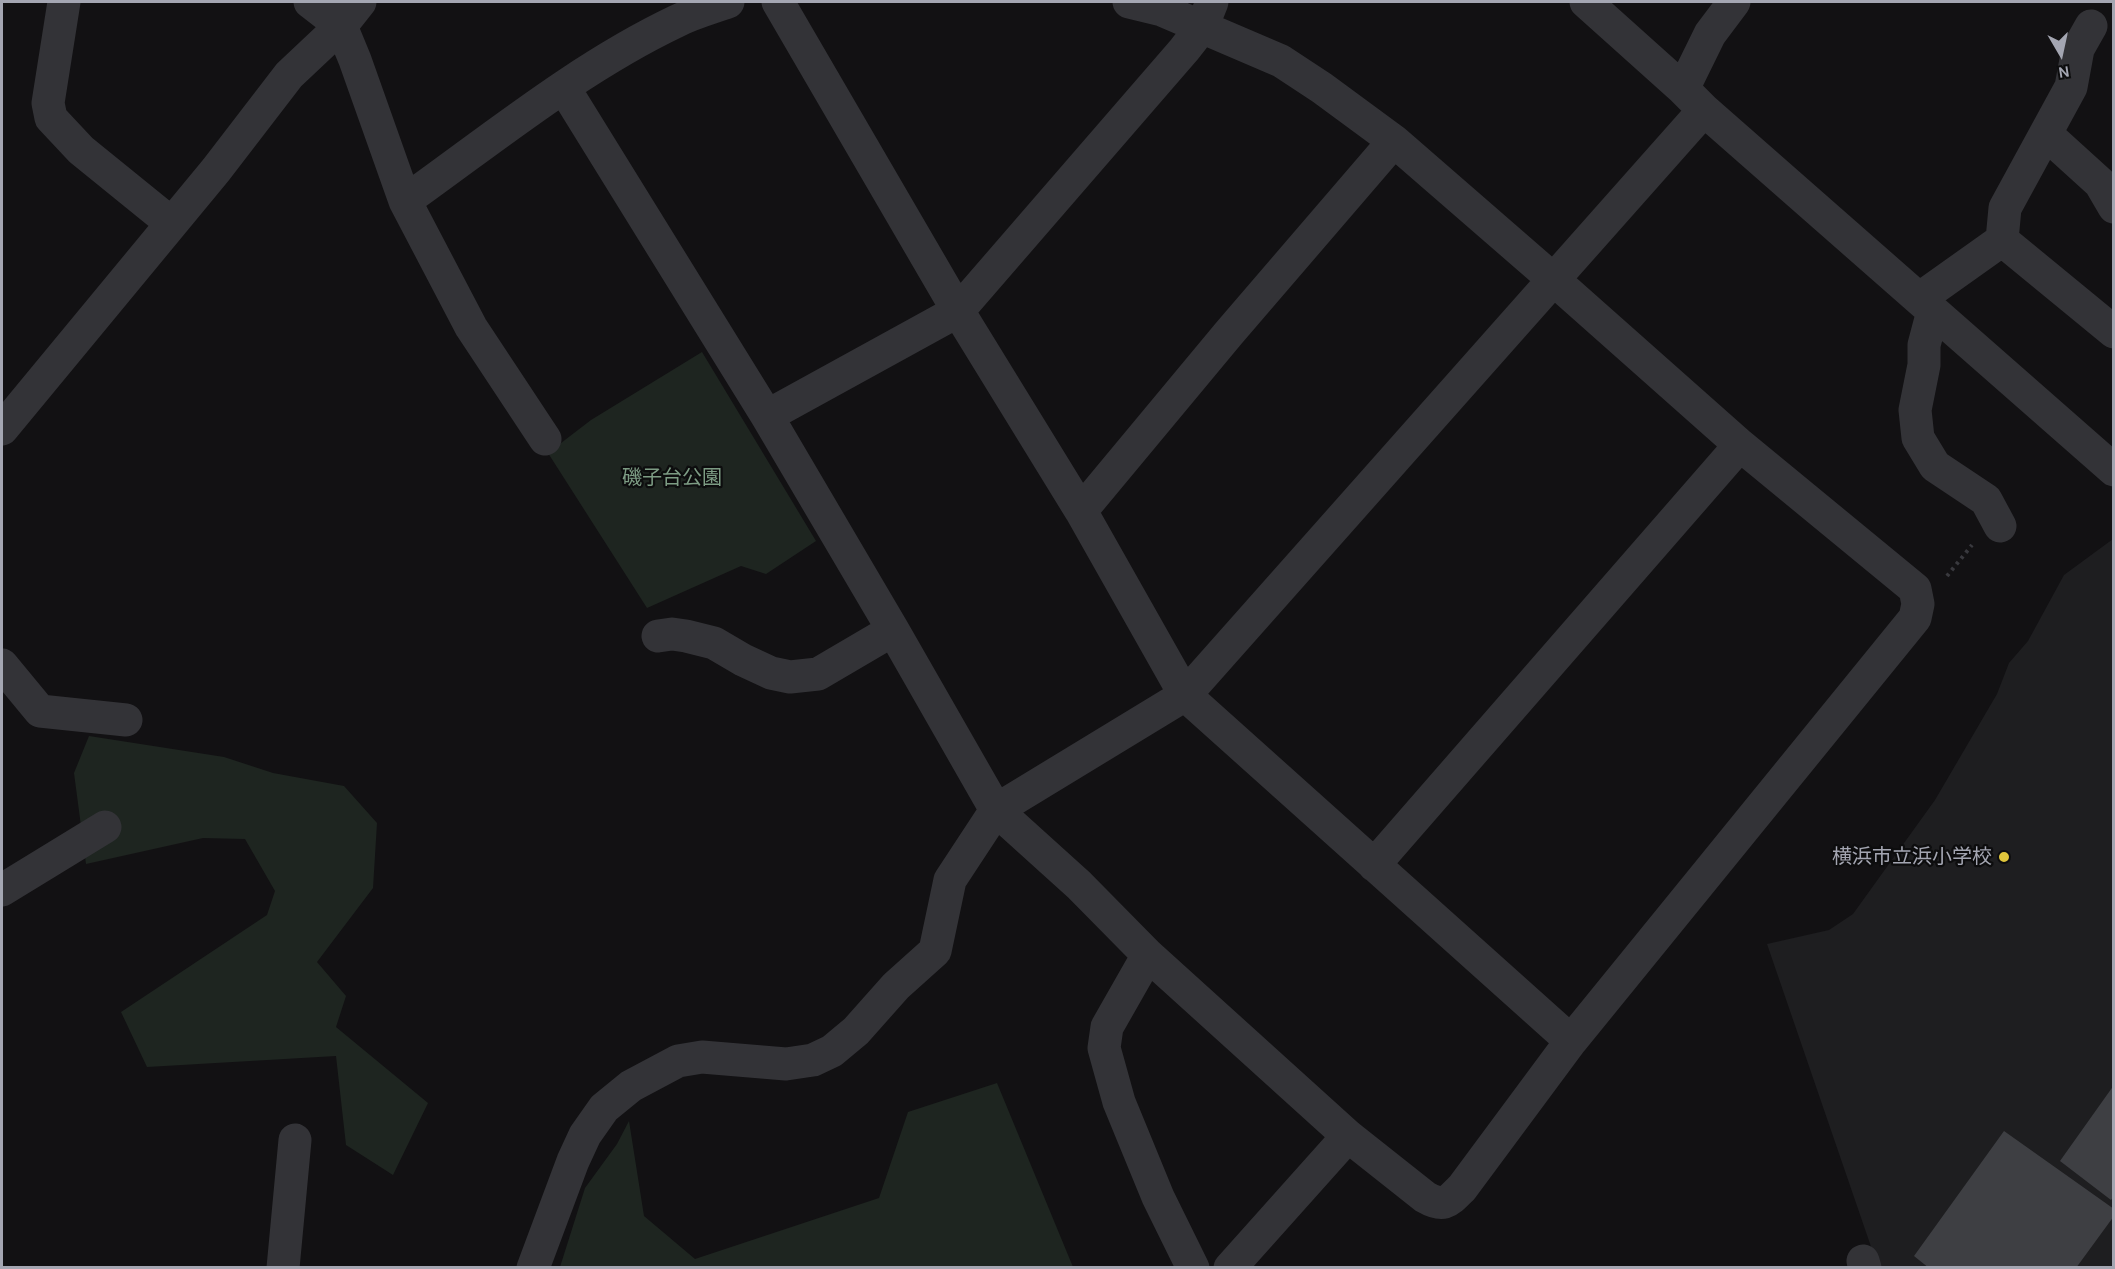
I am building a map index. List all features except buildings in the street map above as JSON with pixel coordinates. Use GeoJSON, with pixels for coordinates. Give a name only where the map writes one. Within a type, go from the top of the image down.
{"type":"FeatureCollection","features":[{"type":"Feature","properties":{"kind":"street"},"geometry":{"type":"LineString","coordinates":[[64,2],[48,103],[51,118],[81,150],[171,224]]}},
{"type":"Feature","properties":{"kind":"street"},"geometry":{"type":"LineString","coordinates":[[310,2],[350,14]]}},
{"type":"Feature","properties":{"kind":"street"},"geometry":{"type":"LineString","coordinates":[[405,201],[564,88],[638,42],[678,20],[728,2]]}},
{"type":"Feature","properties":{"kind":"street"},"geometry":{"type":"LineString","coordinates":[[778,2],[958,311],[1082,511],[1185,695],[1571,1041]]}},
{"type":"Feature","properties":{"kind":"street"},"geometry":{"type":"LineString","coordinates":[[564,88],[767,416],[996,810],[1079,885],[1148,955],[1348,1136],[1425,1197],[1436,1203],[1446,1203],[1462,1188],[1571,1041],[1916,618],[1918,604],[1915,588],[1740,445],[1394,141],[1322,88],[1207,14],[1162,10],[1129,2]]}},
{"type":"Feature","properties":{"kind":"street"},"geometry":{"type":"LineString","coordinates":[[1586,2],[2114,470]]}},
{"type":"Feature","properties":{"kind":"street"},"geometry":{"type":"LineString","coordinates":[[533,1268],[573,1161],[585,1135],[604,1108],[631,1086],[678,1061],[702,1057],[786,1064],[813,1060],[832,1051],[856,1031],[896,986],[935,951],[950,880],[996,810],[1185,695],[1554,280],[1694,99],[1710,34],[1734,2]]}},
{"type":"Feature","properties":{"kind":"street"},"geometry":{"type":"LineString","coordinates":[[2,429],[256,121],[289,75],[350,14]]}},
{"type":"Feature","properties":{"kind":"street"},"geometry":{"type":"LineString","coordinates":[[350,14],[355,60],[405,201],[471,327],[545,439]]}},
{"type":"Feature","properties":{"kind":"street"},"geometry":{"type":"LineString","coordinates":[[767,416],[958,311],[1207,14]]}},
{"type":"Feature","properties":{"kind":"street"},"geometry":{"type":"LineString","coordinates":[[2000,526],[1986,500],[1935,466],[1918,438],[1915,410],[1924,365],[1926,305],[2002,240],[2005,208],[2071,87],[2078,49],[2091,26]]}},
{"type":"Feature","properties":{"kind":"street"},"geometry":{"type":"LineString","coordinates":[[2046,134],[2100,183],[2114,207]]}},
{"type":"Feature","properties":{"kind":"street"},"geometry":{"type":"LineString","coordinates":[[1082,511],[1229,333],[1394,141]]}},
{"type":"Feature","properties":{"kind":"street"},"geometry":{"type":"LineString","coordinates":[[2002,240],[2114,332]]}},
{"type":"Feature","properties":{"kind":"street"},"geometry":{"type":"LineString","coordinates":[[1374,865],[1740,445]]}},
{"type":"Feature","properties":{"kind":"street"},"geometry":{"type":"LineString","coordinates":[[658,636],[672,634],[714,643],[771,673],[790,677],[818,674],[893,630]]}},
{"type":"Feature","properties":{"kind":"street"},"geometry":{"type":"LineString","coordinates":[[2,665],[40,711],[126,720]]}},
{"type":"Feature","properties":{"kind":"street"},"geometry":{"type":"LineString","coordinates":[[2,890],[105,826]]}},
{"type":"Feature","properties":{"kind":"street"},"geometry":{"type":"LineString","coordinates":[[1148,955],[1107,1027],[1104,1048],[1119,1102],[1158,1197],[1193,1268]]}},
{"type":"Feature","properties":{"kind":"street"},"geometry":{"type":"LineString","coordinates":[[1230,1268],[1348,1136]]}},
{"type":"Feature","properties":{"kind":"street"},"geometry":{"type":"LineString","coordinates":[[283,1268],[295,1140]]}},
{"type":"Feature","properties":{"kind":"path"},"geometry":{"type":"LineString","coordinates":[[1940,585],[1972,544]]}},
{"type":"Feature","properties":{"kind":"shaded area","name":"横浜市立浜小学校"},"geometry":{"type":"Polygon","coordinates":[[[2113,539],[2113,1267],[1878,1267],[1767,944],[1829,930],[1853,914],[1935,800],[1997,694],[2009,663],[2028,641],[2064,575],[2113,539]]]}},
{"type":"Feature","properties":{"kind":"green space","name":"磯子台公園"},"geometry":{"type":"Polygon","coordinates":[[[702,352],[816,541],[766,574],[741,566],[647,608],[548,453],[591,420],[702,352]]]}},
{"type":"Feature","properties":{"kind":"green space"},"geometry":{"type":"Polygon","coordinates":[[[89,736],[224,757],[273,773],[344,786],[377,823],[373,888],[317,962],[346,996],[336,1027],[428,1103],[393,1175],[346,1145],[336,1056],[147,1067],[121,1012],[267,915],[275,891],[245,839],[203,838],[86,864],[74,773],[89,736]]]}},
{"type":"Feature","properties":{"kind":"green space"},"geometry":{"type":"Polygon","coordinates":[[[997,1083],[1073,1267],[560,1267],[585,1188],[617,1144],[629,1121],[644,1216],[695,1259],[879,1198],[908,1112],[997,1083]]]}},
{"type":"Feature","properties":{"kind":"place","name":"横浜市立浜小学校"},"geometry":{"type":"Point","coordinates":[2004,857]}}]}
